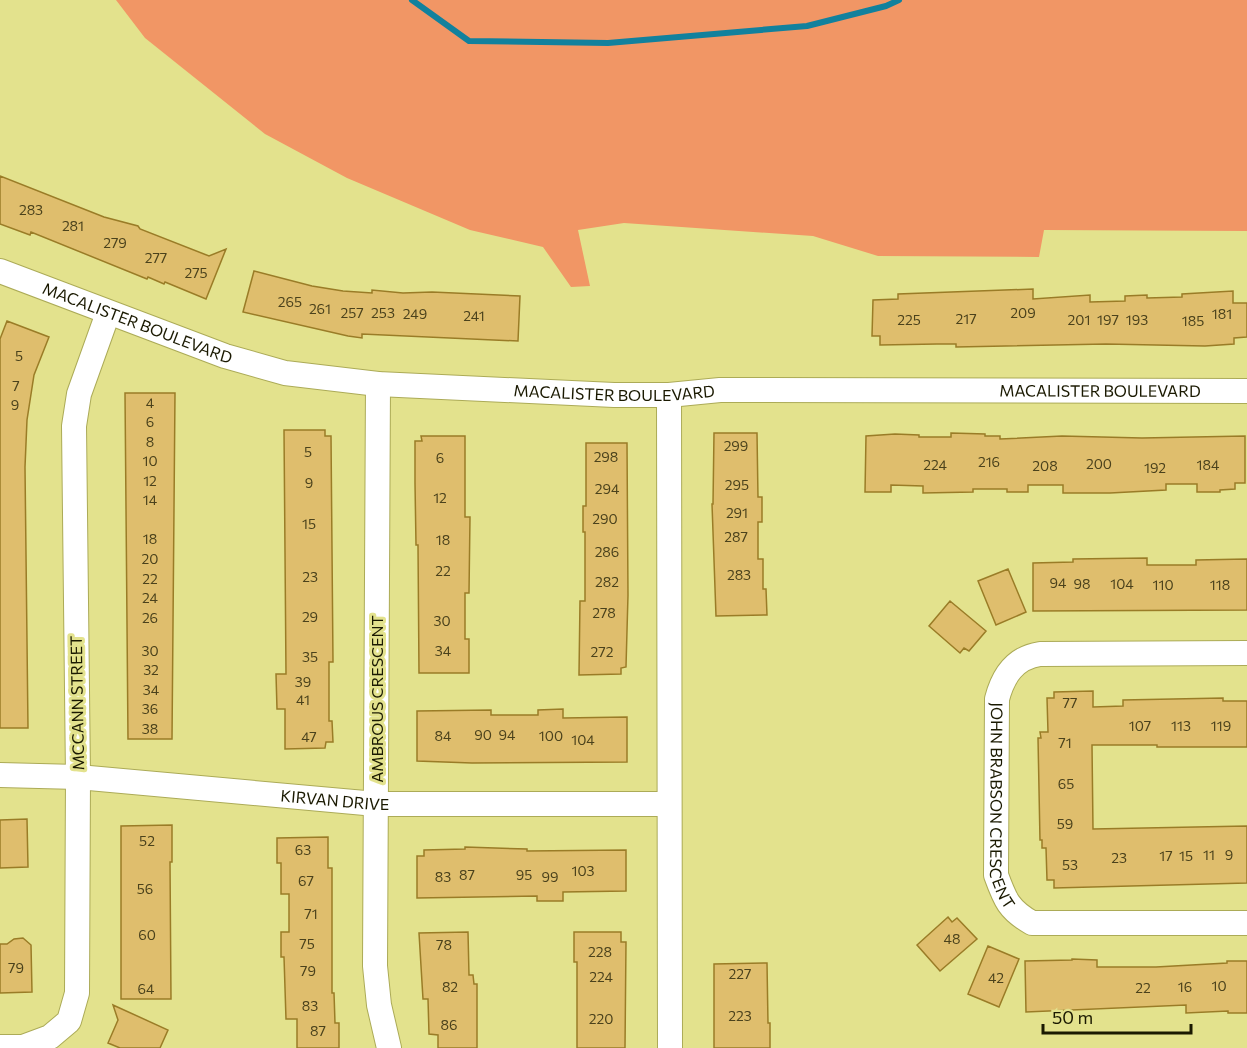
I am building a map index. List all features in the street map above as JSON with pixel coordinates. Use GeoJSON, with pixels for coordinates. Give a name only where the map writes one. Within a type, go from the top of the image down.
{"type":"FeatureCollection","features":[{"type":"Feature","properties":{"kind":"street","name":"MACALISTER BOULEVARD"},"geometry":{"type":"LineString","coordinates":[[0,271],[225,356],[285,372],[378,384],[614,395],[669,395],[720,390],[1247,391]]}},
{"type":"Feature","properties":{"kind":"street","name":"MCCANN STREET"},"geometry":{"type":"LineString","coordinates":[[0,1047],[23,1047],[50,1037],[69,1021],[76,993],[78,777],[74,426],[79,394],[108,313]]}},
{"type":"Feature","properties":{"kind":"street","name":"AMBROUS CRESCENT"},"geometry":{"type":"LineString","coordinates":[[378,384],[375,966],[379,1005],[388,1048]]}},
{"type":"Feature","properties":{"kind":"street"},"geometry":{"type":"LineString","coordinates":[[669,395],[670,1048]]}},
{"type":"Feature","properties":{"kind":"street","name":"JOHN BRABSON CRESCENT"},"geometry":{"type":"LineString","coordinates":[[1247,653],[1040,654],[1028,656],[1016,663],[1001,683],[997,699],[996,875],[1005,900],[1016,914],[1032,923],[1247,922]]}},
{"type":"Feature","properties":{"kind":"street","name":"KIRVAN DRIVE"},"geometry":{"type":"LineString","coordinates":[[0,775],[78,777],[376,804],[669,804]]}},
{"type":"Feature","properties":{"kind":"shaded area"},"geometry":{"type":"Polygon","coordinates":[[[116,0],[1247,0],[1247,231],[1044,230],[1039,257],[878,256],[813,236],[624,223],[578,230],[590,286],[571,287],[543,247],[470,230],[347,178],[265,134],[145,38],[116,0]]]}},
{"type":"Feature","properties":{"kind":"building"},"geometry":{"type":"Polygon","coordinates":[[[0,176],[104,217],[138,226],[140,229],[209,256],[226,249],[206,299],[165,282],[164,284],[148,277],[147,279],[31,232],[30,235],[0,224],[0,176]]]}},
{"type":"Feature","properties":{"kind":"building"},"geometry":{"type":"Polygon","coordinates":[[[254,271],[312,286],[343,291],[372,293],[372,290],[520,296],[518,341],[362,334],[362,338],[243,312],[254,271]]]}},
{"type":"Feature","properties":{"kind":"building"},"geometry":{"type":"Polygon","coordinates":[[[1033,289],[1033,299],[1090,295],[1090,302],[1125,301],[1125,296],[1182,297],[1182,294],[1233,291],[1233,303],[1247,303],[1247,337],[1234,338],[1234,344],[1205,346],[1106,344],[956,347],[956,344],[880,345],[880,336],[872,336],[873,300],[898,299],[898,294],[1033,289]]]}},
{"type":"Feature","properties":{"kind":"building"},"geometry":{"type":"Polygon","coordinates":[[[7,321],[49,337],[34,375],[27,420],[25,467],[28,728],[0,728],[0,339],[7,321]]]}},
{"type":"Feature","properties":{"kind":"building"},"geometry":{"type":"Polygon","coordinates":[[[125,393],[175,393],[172,739],[128,739],[125,393]]]}},
{"type":"Feature","properties":{"kind":"building"},"geometry":{"type":"Polygon","coordinates":[[[284,430],[325,430],[325,436],[331,436],[333,662],[329,662],[329,721],[332,721],[333,742],[326,742],[325,748],[285,749],[285,709],[277,709],[276,674],[286,674],[284,430]]]}},
{"type":"Feature","properties":{"kind":"building"},"geometry":{"type":"Polygon","coordinates":[[[714,433],[757,433],[758,497],[762,497],[762,522],[758,522],[758,559],[763,559],[763,589],[766,589],[767,615],[716,616],[712,504],[714,433]]]}},
{"type":"Feature","properties":{"kind":"building"},"geometry":{"type":"Polygon","coordinates":[[[951,433],[985,434],[985,436],[1000,436],[1000,439],[1062,436],[1142,438],[1245,436],[1245,483],[1235,483],[1235,489],[1220,490],[1220,492],[1197,492],[1197,484],[1166,484],[1166,490],[1110,493],[1063,493],[1063,485],[1028,485],[1028,492],[1007,492],[1007,489],[973,489],[973,492],[923,493],[923,486],[891,485],[891,492],[865,492],[866,436],[895,434],[951,437],[951,433]]]}},
{"type":"Feature","properties":{"kind":"building"},"geometry":{"type":"Polygon","coordinates":[[[421,436],[465,436],[465,517],[470,517],[469,593],[465,593],[465,639],[469,639],[469,673],[419,673],[415,441],[422,441],[421,436]]]}},
{"type":"Feature","properties":{"kind":"building"},"geometry":{"type":"Polygon","coordinates":[[[586,443],[627,443],[628,595],[626,667],[621,668],[621,674],[579,675],[580,601],[585,601],[583,506],[586,506],[586,443]]]}},
{"type":"Feature","properties":{"kind":"building"},"geometry":{"type":"Polygon","coordinates":[[[1147,558],[1147,565],[1196,565],[1196,560],[1247,559],[1247,610],[1033,611],[1033,563],[1073,562],[1073,559],[1147,558]]]}},
{"type":"Feature","properties":{"kind":"building"},"geometry":{"type":"Polygon","coordinates":[[[1008,569],[1026,612],[996,625],[978,581],[1008,569]]]}},
{"type":"Feature","properties":{"kind":"building"},"geometry":{"type":"Polygon","coordinates":[[[950,601],[986,631],[969,651],[964,648],[960,653],[929,626],[950,601]]]}},
{"type":"Feature","properties":{"kind":"building"},"geometry":{"type":"Polygon","coordinates":[[[1093,691],[1093,707],[1123,706],[1123,700],[1223,698],[1223,701],[1247,701],[1247,747],[1092,745],[1093,829],[1247,826],[1247,883],[1054,888],[1054,880],[1047,880],[1046,848],[1042,848],[1042,840],[1040,840],[1038,738],[1041,738],[1040,732],[1048,732],[1047,698],[1054,698],[1054,692],[1093,691]]]}},
{"type":"Feature","properties":{"kind":"building"},"geometry":{"type":"Polygon","coordinates":[[[563,709],[563,718],[627,717],[627,762],[417,761],[417,711],[491,710],[491,715],[538,715],[538,710],[563,709]]]}},
{"type":"Feature","properties":{"kind":"building"},"geometry":{"type":"Polygon","coordinates":[[[27,819],[28,867],[0,868],[0,820],[27,819]]]}},
{"type":"Feature","properties":{"kind":"building"},"geometry":{"type":"Polygon","coordinates":[[[172,825],[171,999],[121,999],[121,826],[172,825]]]}},
{"type":"Feature","properties":{"kind":"building"},"geometry":{"type":"Polygon","coordinates":[[[328,837],[328,868],[332,868],[332,993],[334,993],[335,1023],[339,1023],[339,1048],[297,1048],[297,1019],[286,1019],[281,932],[289,932],[289,894],[281,894],[281,863],[277,863],[277,838],[328,837]]]}},
{"type":"Feature","properties":{"kind":"building"},"geometry":{"type":"Polygon","coordinates":[[[465,847],[527,849],[527,851],[626,850],[626,891],[563,892],[563,901],[537,901],[537,896],[417,898],[417,856],[424,856],[424,850],[465,849],[465,847]]]}},
{"type":"Feature","properties":{"kind":"building"},"geometry":{"type":"Polygon","coordinates":[[[948,917],[952,922],[957,918],[977,939],[940,971],[917,945],[948,917]]]}},
{"type":"Feature","properties":{"kind":"building"},"geometry":{"type":"Polygon","coordinates":[[[468,932],[469,975],[473,975],[474,984],[477,984],[477,1048],[438,1048],[438,1035],[429,1034],[428,999],[423,999],[419,933],[468,932]]]}},
{"type":"Feature","properties":{"kind":"building"},"geometry":{"type":"Polygon","coordinates":[[[574,932],[621,932],[621,942],[626,942],[625,1048],[577,1048],[577,962],[574,962],[574,932]]]}},
{"type":"Feature","properties":{"kind":"building"},"geometry":{"type":"Polygon","coordinates":[[[23,938],[31,945],[32,992],[0,993],[0,944],[23,938]]]}},
{"type":"Feature","properties":{"kind":"building"},"geometry":{"type":"Polygon","coordinates":[[[988,946],[1019,959],[999,1007],[968,994],[988,946]]]}},
{"type":"Feature","properties":{"kind":"building"},"geometry":{"type":"Polygon","coordinates":[[[1097,960],[1097,967],[1156,967],[1247,961],[1247,1013],[1228,1013],[1228,1011],[1186,1013],[1186,1005],[1026,1012],[1025,961],[1097,960]]]}},
{"type":"Feature","properties":{"kind":"building"},"geometry":{"type":"Polygon","coordinates":[[[767,963],[770,1048],[714,1048],[714,964],[767,963]]]}},
{"type":"Feature","properties":{"kind":"building"},"geometry":{"type":"Polygon","coordinates":[[[113,1005],[168,1030],[160,1048],[120,1048],[108,1043],[118,1020],[113,1005]]]}},
{"type":"Feature","properties":{"kind":"waterway"},"geometry":{"type":"LineString","coordinates":[[412,0],[469,41],[608,43],[807,26],[886,6],[899,0]]}}]}
